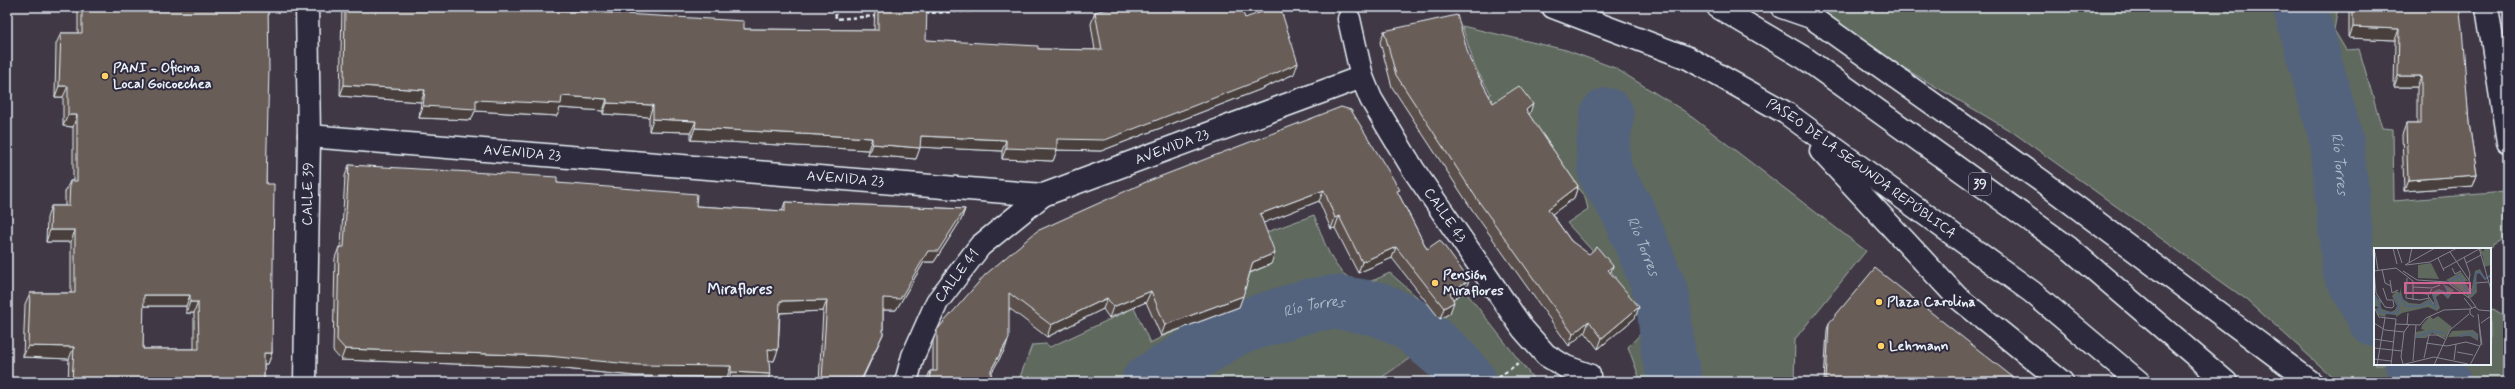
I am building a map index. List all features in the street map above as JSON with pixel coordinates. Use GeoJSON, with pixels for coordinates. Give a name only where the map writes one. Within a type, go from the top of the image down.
{"type":"FeatureCollection","features":[{"type":"Feature","properties":{"kind":"main road","name":"CALLE 39"},"geometry":{"type":"LineString","coordinates":[[306,382],[309,136],[307,7]]}},
{"type":"Feature","properties":{"kind":"main road","name":"PASEO DE LA SEGUNDA REPÚBLICA"},"geometry":{"type":"LineString","coordinates":[[1553,7],[1688,58],[1786,113],[2032,292],[2139,382]]}},
{"type":"Feature","properties":{"kind":"main road","name":"39"},"geometry":{"type":"LineString","coordinates":[[1718,7],[1806,59],[2070,248],[2226,382]]}},
{"type":"Feature","properties":{"kind":"main road"},"geometry":{"type":"LineString","coordinates":[[1782,7],[1811,17],[2043,182],[2311,382]]}},
{"type":"Feature","properties":{"kind":"main road"},"geometry":{"type":"LineString","coordinates":[[2487,7],[2508,142]]}},
{"type":"Feature","properties":{"kind":"main road","name":"CALLE 43"},"geometry":{"type":"LineString","coordinates":[[1349,19],[1362,77],[1383,122],[1413,169],[1523,329],[1546,355],[1566,367],[1589,375]]}},
{"type":"Feature","properties":{"kind":"main road","name":"AVENIDA 23"},"geometry":{"type":"LineString","coordinates":[[309,136],[1043,195],[1362,77]]}},
{"type":"Feature","properties":{"kind":"main road"},"geometry":{"type":"LineString","coordinates":[[1786,113],[1958,297],[2062,382]]}},
{"type":"Feature","properties":{"kind":"main road","name":"CALLE 41"},"geometry":{"type":"LineString","coordinates":[[906,382],[912,356],[937,302],[980,246],[1043,195]]}},
{"type":"Feature","properties":{"kind":"path"},"geometry":{"type":"LineString","coordinates":[[835,7],[836,19],[881,16]]}},
{"type":"Feature","properties":{"kind":"path"},"geometry":{"type":"LineString","coordinates":[[919,14],[972,9]]}},
{"type":"Feature","properties":{"kind":"path"},"geometry":{"type":"LineString","coordinates":[[1493,382],[1520,361]]}},
{"type":"Feature","properties":{"kind":"shaded area"},"geometry":{"type":"Polygon","coordinates":[[[1413,356],[1436,382],[1375,382],[1413,356]]]}},
{"type":"Feature","properties":{"kind":"green space"},"geometry":{"type":"Polygon","coordinates":[[[1801,7],[2338,7],[2334,30],[2346,50],[2359,49],[2382,128],[2393,129],[2394,201],[2505,192],[2508,236],[2490,248],[2374,248],[2374,365],[2491,365],[2491,309],[2508,319],[2508,382],[2338,382],[2247,300],[2014,133],[1801,7]]]}},
{"type":"Feature","properties":{"kind":"green space"},"geometry":{"type":"Polygon","coordinates":[[[1462,26],[1566,50],[1615,68],[1684,111],[1866,251],[1795,339],[1794,382],[1641,382],[1628,347],[1648,326],[1609,284],[1616,277],[1567,223],[1588,209],[1585,197],[1522,121],[1491,113],[1481,100],[1491,94],[1475,67],[1462,26]]]}},
{"type":"Feature","properties":{"kind":"green space"},"geometry":{"type":"Polygon","coordinates":[[[1314,215],[1333,260],[1340,270],[1348,277],[1358,281],[1370,281],[1390,273],[1434,312],[1465,291],[1536,382],[1436,382],[1413,356],[1375,382],[1018,382],[1032,345],[1046,344],[1050,347],[1134,308],[1150,343],[1166,335],[1239,307],[1259,235],[1314,215]]]}},
{"type":"Feature","properties":{"kind":"building"},"geometry":{"type":"Polygon","coordinates":[[[82,7],[268,7],[269,69],[266,184],[274,184],[272,353],[264,353],[264,382],[72,382],[74,347],[28,346],[30,293],[75,293],[75,230],[50,230],[51,206],[69,206],[70,181],[77,181],[77,115],[68,115],[68,86],[59,86],[61,33],[82,33],[82,7]],[[144,295],[143,349],[199,349],[198,302],[190,302],[190,295],[144,295]]]}},
{"type":"Feature","properties":{"kind":"building"},"geometry":{"type":"Polygon","coordinates":[[[345,7],[503,7],[744,21],[744,29],[878,30],[878,7],[927,7],[926,40],[1038,46],[1038,49],[1102,50],[1095,12],[1115,7],[1241,7],[1245,18],[1280,7],[1298,63],[1263,79],[1105,140],[1057,139],[1057,150],[1006,148],[1006,140],[921,136],[920,148],[872,144],[872,138],[695,128],[696,121],[653,119],[653,105],[607,103],[607,99],[562,96],[561,104],[476,100],[476,109],[423,106],[425,90],[344,85],[345,7]]]}},
{"type":"Feature","properties":{"kind":"building"},"geometry":{"type":"Polygon","coordinates":[[[2353,7],[2459,7],[2469,123],[2477,175],[2408,180],[2406,124],[2421,124],[2421,76],[2398,76],[2399,29],[2353,27],[2353,7]]]}},
{"type":"Feature","properties":{"kind":"building"},"geometry":{"type":"Polygon","coordinates":[[[1457,15],[1470,60],[1493,103],[1519,86],[1533,104],[1526,110],[1578,186],[1548,209],[1571,241],[1589,254],[1597,247],[1613,266],[1608,270],[1639,307],[1602,338],[1589,321],[1573,334],[1477,199],[1396,75],[1384,31],[1457,15]]]}},
{"type":"Feature","properties":{"kind":"building"},"geometry":{"type":"Polygon","coordinates":[[[1341,107],[1351,110],[1400,190],[1397,191],[1427,249],[1440,240],[1469,280],[1450,293],[1454,302],[1444,308],[1396,247],[1362,262],[1339,216],[1335,218],[1324,190],[1260,214],[1275,253],[1253,262],[1243,296],[1165,325],[1151,291],[1113,307],[1107,298],[1051,325],[1009,293],[1009,338],[991,370],[991,382],[931,382],[930,371],[937,371],[937,330],[985,275],[1037,231],[1146,182],[1341,107]]]}},
{"type":"Feature","properties":{"kind":"building"},"geometry":{"type":"Polygon","coordinates":[[[349,165],[557,177],[557,183],[697,194],[696,206],[785,211],[785,202],[965,209],[938,251],[928,251],[900,299],[883,298],[883,334],[862,378],[822,379],[827,300],[780,301],[778,350],[768,349],[770,374],[731,372],[731,366],[639,365],[548,356],[345,349],[337,340],[339,247],[344,247],[349,165]]]}},
{"type":"Feature","properties":{"kind":"building","name":"Plaza Carolina"},"geometry":{"type":"Polygon","coordinates":[[[1875,268],[2019,382],[1826,382],[1829,323],[1875,268]]]}},
{"type":"Feature","properties":{"kind":"waterway","name":"Río Torres"},"geometry":{"type":"LineString","coordinates":[[2300,7],[2337,142],[2349,269],[2374,318]]}},
{"type":"Feature","properties":{"kind":"waterway","name":"Río Torres"},"geometry":{"type":"LineString","coordinates":[[1607,115],[1603,146],[1605,173],[1629,213],[1663,297],[1668,352],[1676,382]]}},
{"type":"Feature","properties":{"kind":"waterway","name":"Río Torres"},"geometry":{"type":"LineString","coordinates":[[1148,382],[1235,329],[1307,306],[1335,302],[1379,309],[1410,324],[1450,358],[1470,382]]}},
{"type":"Feature","properties":{"kind":"waterway","name":"Río Torres"},"geometry":{"type":"LineString","coordinates":[[2415,365],[2444,382]]}},
{"type":"Feature","properties":{"kind":"place","name":"PANI - Oficina Local Goicoechea"},"geometry":{"type":"Point","coordinates":[105,76]}},
{"type":"Feature","properties":{"kind":"place","name":"Pensión Miraflores"},"geometry":{"type":"Point","coordinates":[1435,283]}},
{"type":"Feature","properties":{"kind":"place","name":"Plaza Carolina"},"geometry":{"type":"Point","coordinates":[1879,302]}},
{"type":"Feature","properties":{"kind":"place","name":"Lehmann"},"geometry":{"type":"Point","coordinates":[1881,346]}},
{"type":"Feature","properties":{"kind":"district","name":"Miraflores"},"geometry":{"type":"Point","coordinates":[740,290]}}]}
